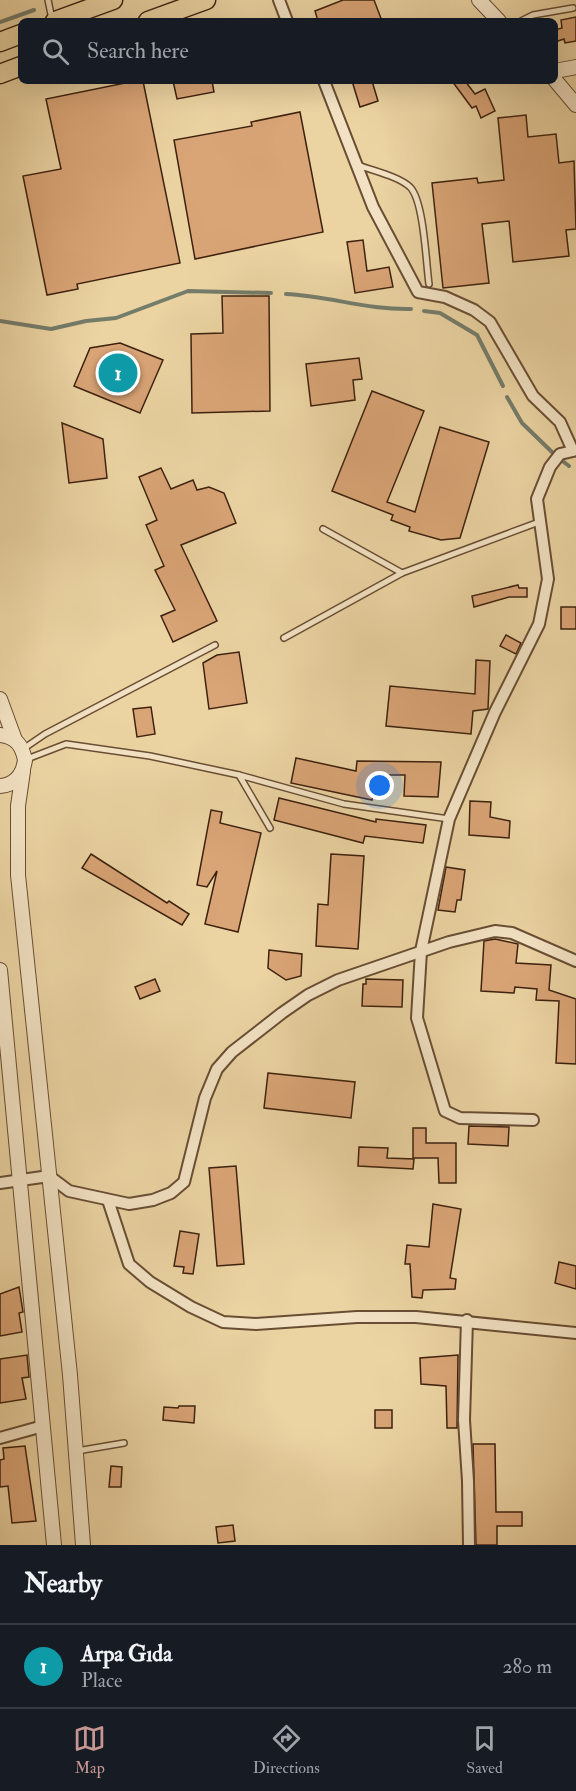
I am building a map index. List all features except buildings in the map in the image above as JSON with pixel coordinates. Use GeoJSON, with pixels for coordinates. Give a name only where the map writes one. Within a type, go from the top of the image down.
{"type":"FeatureCollection","features":[{"type":"Feature","properties":{"kind":"main road"},"geometry":{"type":"LineString","coordinates":[[62,18],[113,0]]}},
{"type":"Feature","properties":{"kind":"main road"},"geometry":{"type":"LineString","coordinates":[[156,18],[206,0]]}},
{"type":"Feature","properties":{"kind":"main road"},"geometry":{"type":"LineString","coordinates":[[0,42],[18,35]]}},
{"type":"Feature","properties":{"kind":"main road"},"geometry":{"type":"LineString","coordinates":[[0,74],[18,67]]}},
{"type":"Feature","properties":{"kind":"street"},"geometry":{"type":"LineString","coordinates":[[279,0],[286,18]]}},
{"type":"Feature","properties":{"kind":"street"},"geometry":{"type":"LineString","coordinates":[[558,70],[576,67]]}},
{"type":"Feature","properties":{"kind":"street"},"geometry":{"type":"LineString","coordinates":[[325,84],[373,207],[418,292],[445,297],[474,310],[490,322],[533,396],[560,422],[575,453],[560,454],[543,480],[537,499],[548,579],[539,624],[495,712],[449,819],[421,951],[417,1018],[445,1111],[460,1118],[533,1120]]}},
{"type":"Feature","properties":{"kind":"street"},"geometry":{"type":"LineString","coordinates":[[558,84],[576,105]]}},
{"type":"Feature","properties":{"kind":"street"},"geometry":{"type":"LineString","coordinates":[[0,699],[22,755],[18,806],[18,875],[77,1451],[83,1545]]}},
{"type":"Feature","properties":{"kind":"street"},"geometry":{"type":"LineString","coordinates":[[0,735],[22,755]]}},
{"type":"Feature","properties":{"kind":"street"},"geometry":{"type":"LineString","coordinates":[[0,786],[12,783],[22,755]]}},
{"type":"Feature","properties":{"kind":"street"},"geometry":{"type":"LineString","coordinates":[[0,1183],[49,1176],[69,1191],[108,1200],[129,1204],[153,1200],[171,1193],[184,1182],[204,1098],[218,1070],[232,1052],[308,995],[338,980],[421,951],[495,931],[512,933],[576,961]]}},
{"type":"Feature","properties":{"kind":"street"},"geometry":{"type":"LineString","coordinates":[[0,970],[54,1545]]}},
{"type":"Feature","properties":{"kind":"street"},"geometry":{"type":"LineString","coordinates":[[108,1200],[129,1264],[150,1282],[191,1307],[223,1322],[256,1324],[357,1317],[467,1320],[576,1333]]}},
{"type":"Feature","properties":{"kind":"street"},"geometry":{"type":"LineString","coordinates":[[467,1320],[464,1420],[469,1545]]}},
{"type":"Feature","properties":{"kind":"street"},"geometry":{"type":"LineString","coordinates":[[0,1438],[43,1425]]}},
{"type":"Feature","properties":{"kind":"lane"},"geometry":{"type":"LineString","coordinates":[[48,0],[52,18]]}},
{"type":"Feature","properties":{"kind":"lane"},"geometry":{"type":"LineString","coordinates":[[526,18],[573,8]]}},
{"type":"Feature","properties":{"kind":"lane"},"geometry":{"type":"LineString","coordinates":[[356,165],[404,183],[415,194],[429,284]]}},
{"type":"Feature","properties":{"kind":"lane"},"geometry":{"type":"LineString","coordinates":[[284,638],[402,573],[539,522]]}},
{"type":"Feature","properties":{"kind":"lane"},"geometry":{"type":"LineString","coordinates":[[323,529],[402,573]]}},
{"type":"Feature","properties":{"kind":"lane"},"geometry":{"type":"LineString","coordinates":[[22,755],[45,734],[215,645]]}},
{"type":"Feature","properties":{"kind":"lane"},"geometry":{"type":"LineString","coordinates":[[22,755],[66,744],[150,756],[239,775],[344,804],[449,819]]}},
{"type":"Feature","properties":{"kind":"lane"},"geometry":{"type":"LineString","coordinates":[[239,775],[270,828]]}},
{"type":"Feature","properties":{"kind":"lane"},"geometry":{"type":"LineString","coordinates":[[77,1451],[124,1443]]}},
{"type":"Feature","properties":{"kind":"waterway"},"geometry":{"type":"LineString","coordinates":[[0,22],[34,10]]}},
{"type":"Feature","properties":{"kind":"waterway"},"geometry":{"type":"LineString","coordinates":[[0,321],[51,329],[86,321],[116,318],[188,291],[271,293]]}},
{"type":"Feature","properties":{"kind":"waterway"},"geometry":{"type":"LineString","coordinates":[[286,294],[395,309],[411,309]]}},
{"type":"Feature","properties":{"kind":"waterway"},"geometry":{"type":"LineString","coordinates":[[424,311],[440,313],[477,335],[503,386]]}},
{"type":"Feature","properties":{"kind":"waterway"},"geometry":{"type":"LineString","coordinates":[[507,397],[522,423],[552,452]]}},
{"type":"Feature","properties":{"kind":"waterway"},"geometry":{"type":"LineString","coordinates":[[560,459],[569,466]]}},
{"type":"Feature","properties":{"kind":"place","name":"Arpa Gıda"},"geometry":{"type":"Point","coordinates":[118,373]}}]}
